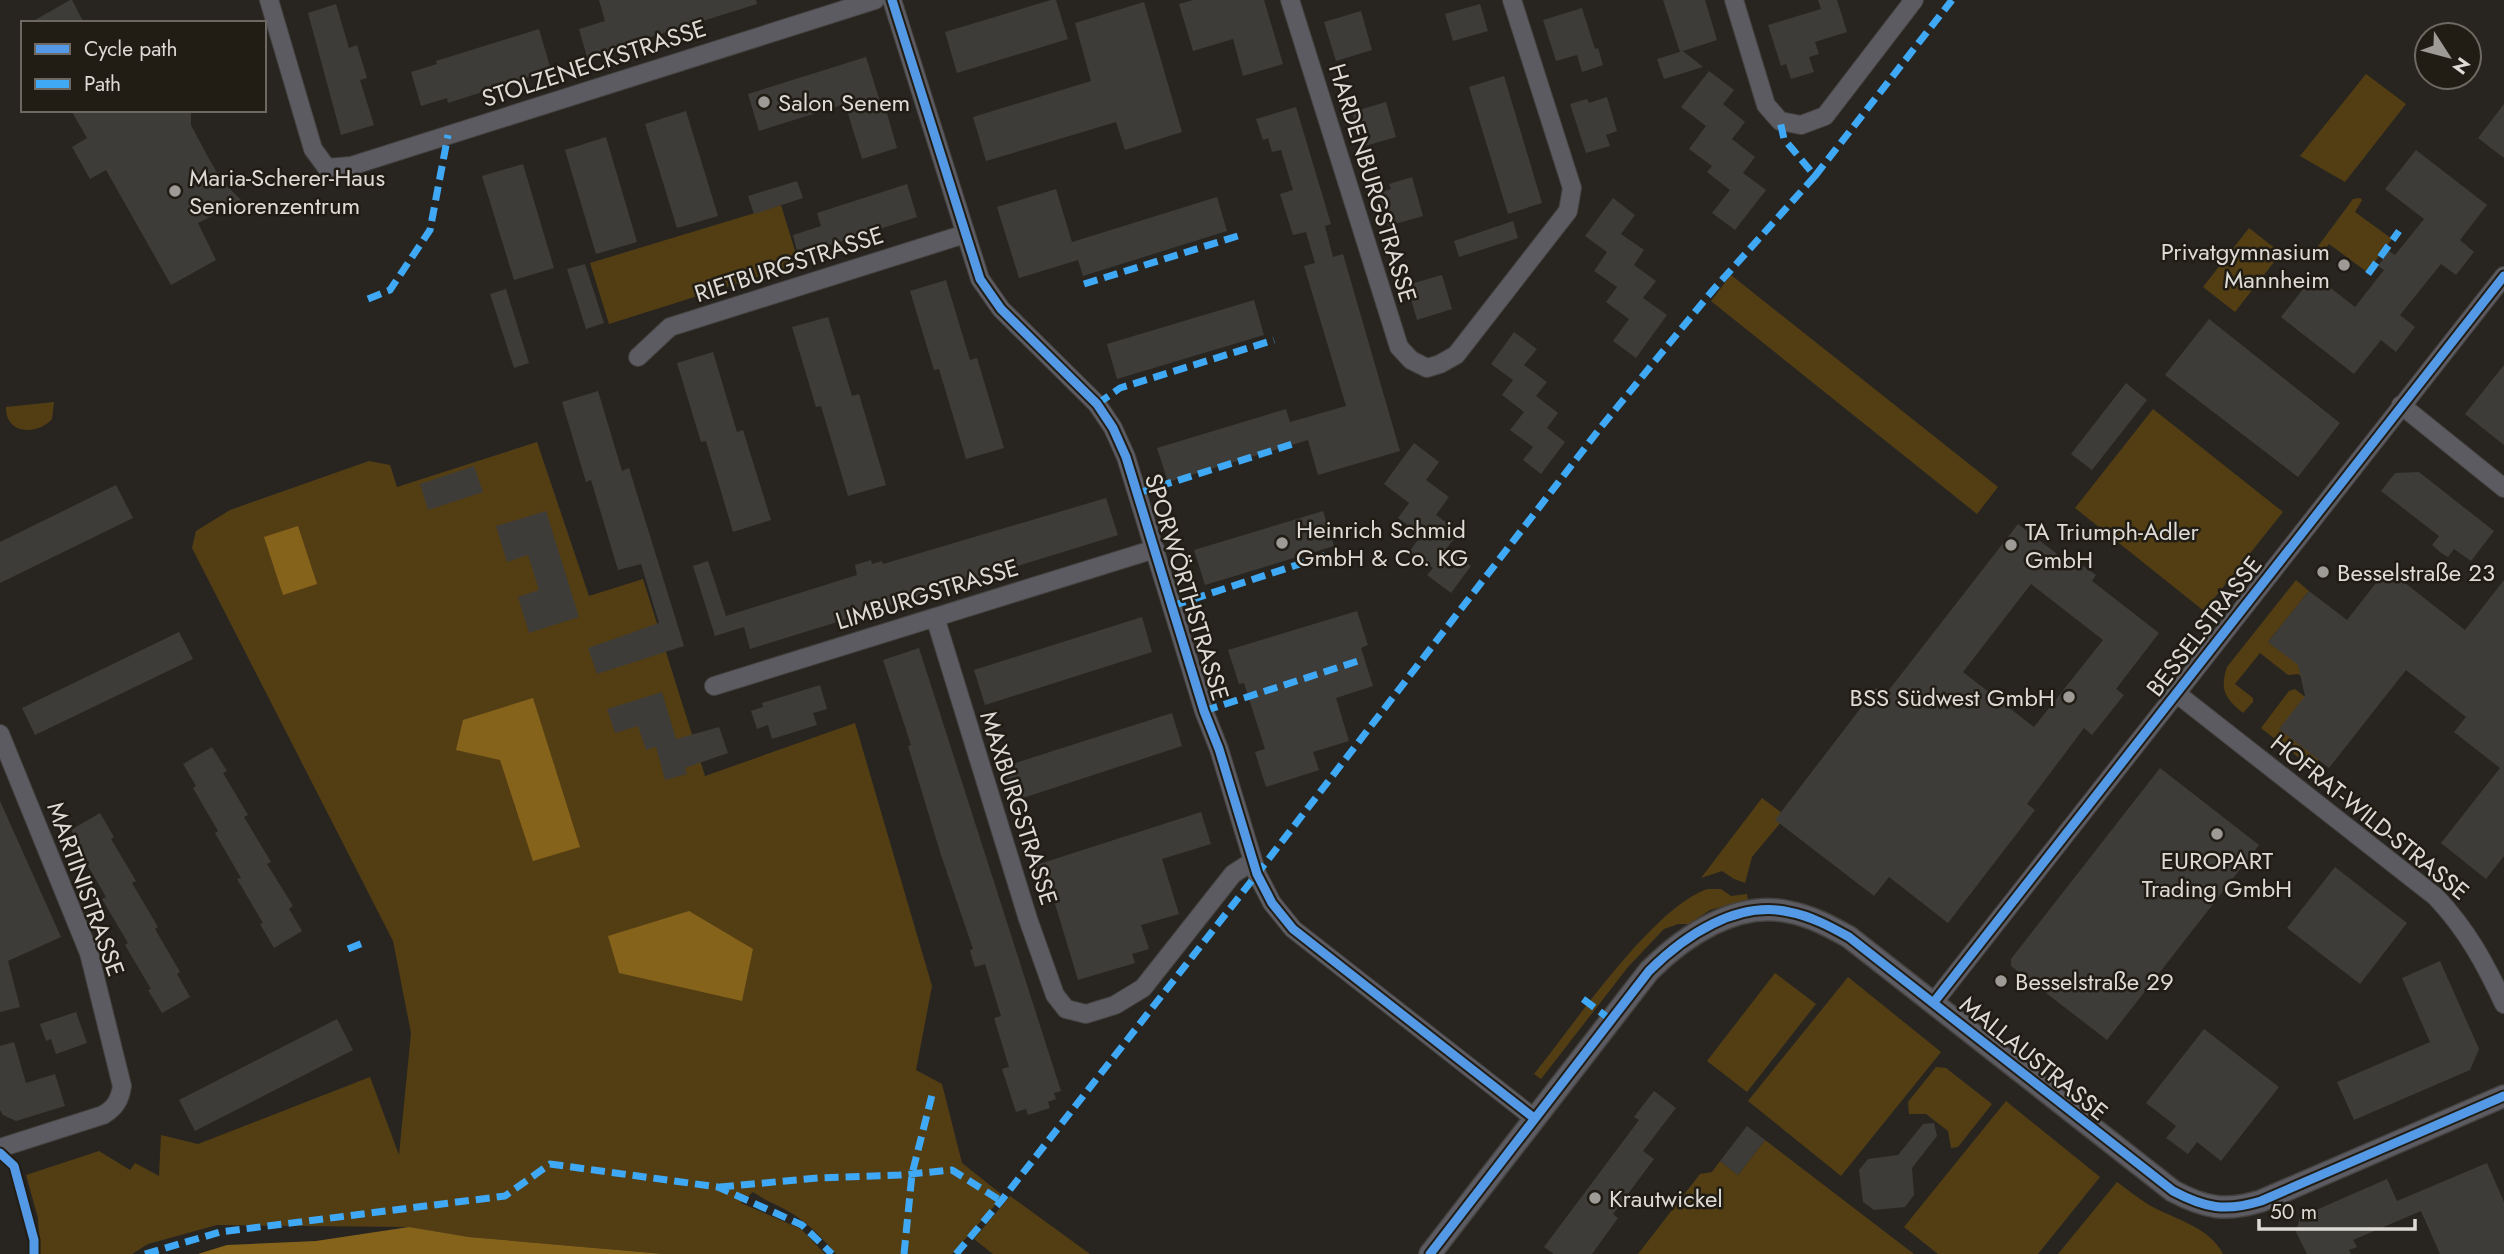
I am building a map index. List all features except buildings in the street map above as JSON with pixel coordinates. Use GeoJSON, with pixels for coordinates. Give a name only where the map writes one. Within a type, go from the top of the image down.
{"type":"FeatureCollection","features":[{"type":"Feature","properties":{"kind":"street","name":"STOLZENECKSTRASSE"},"geometry":{"type":"LineString","coordinates":[[269,0],[313,149],[327,168],[351,166],[875,0]]}},
{"type":"Feature","properties":{"kind":"street","name":"SPORWÖRTHSTRASSE"},"geometry":{"type":"LineString","coordinates":[[892,0],[980,279],[1001,309],[1083,388],[1113,428],[1126,457],[1253,861],[1272,903],[1293,929],[1534,1118]]}},
{"type":"Feature","properties":{"kind":"street","name":"HARDENBURGSTRASSE"},"geometry":{"type":"LineString","coordinates":[[1290,0],[1399,347],[1411,360],[1427,368],[1456,355],[1568,211],[1572,188],[1512,0]]}},
{"type":"Feature","properties":{"kind":"street"},"geometry":{"type":"LineString","coordinates":[[1734,0],[1766,105],[1780,121],[1801,125],[1825,116],[1914,0]]}},
{"type":"Feature","properties":{"kind":"street","name":"RIETBURGSTRASSE"},"geometry":{"type":"LineString","coordinates":[[638,357],[670,327],[965,234]]}},
{"type":"Feature","properties":{"kind":"street","name":"BESSELSTRASSE"},"geometry":{"type":"LineString","coordinates":[[1934,1002],[2504,275]]}},
{"type":"Feature","properties":{"kind":"street"},"geometry":{"type":"LineString","coordinates":[[2401,405],[2504,488]]}},
{"type":"Feature","properties":{"kind":"street","name":"LIMBURGSTRASSE"},"geometry":{"type":"LineString","coordinates":[[714,686],[1155,549]]}},
{"type":"Feature","properties":{"kind":"street","name":"MAXBURGSTRASSE"},"geometry":{"type":"LineString","coordinates":[[935,617],[1028,919],[1055,995],[1066,1009],[1086,1014],[1115,1005],[1143,988],[1233,874],[1253,861]]}},
{"type":"Feature","properties":{"kind":"street","name":"HOFRAT-WILD-STRASSE"},"geometry":{"type":"LineString","coordinates":[[2176,693],[2436,897],[2459,921],[2486,965],[2504,1004]]}},
{"type":"Feature","properties":{"kind":"street","name":"MARTINISTRASSE"},"geometry":{"type":"LineString","coordinates":[[0,734],[89,953],[122,1086],[120,1098],[113,1109],[103,1115],[0,1148]]}},
{"type":"Feature","properties":{"kind":"street","name":"MALLAUSTRASSE"},"geometry":{"type":"LineString","coordinates":[[1430,1254],[1649,971],[1693,935],[1734,916],[1782,910],[1830,926],[1859,944],[1934,1002],[2172,1191],[2197,1203],[2214,1207],[2241,1206],[2261,1201],[2504,1096]]}},
{"type":"Feature","properties":{"kind":"shaded area"},"geometry":{"type":"Polygon","coordinates":[[[2366,74],[2406,104],[2345,182],[2300,156],[2366,74]]]}},
{"type":"Feature","properties":{"kind":"shaded area"},"geometry":{"type":"Polygon","coordinates":[[[2353,199],[2362,200],[2355,212],[2392,239],[2367,272],[2329,244],[2321,254],[2316,249],[2353,199]]]}},
{"type":"Feature","properties":{"kind":"shaded area"},"geometry":{"type":"Polygon","coordinates":[[[781,205],[799,264],[609,324],[590,263],[781,205]]]}},
{"type":"Feature","properties":{"kind":"shaded area"},"geometry":{"type":"Polygon","coordinates":[[[2249,228],[2281,253],[2235,312],[2203,287],[2249,228]]]}},
{"type":"Feature","properties":{"kind":"shaded area"},"geometry":{"type":"Polygon","coordinates":[[[1731,275],[1998,487],[1977,514],[1711,301],[1731,275]]]}},
{"type":"Feature","properties":{"kind":"shaded area"},"geometry":{"type":"Polygon","coordinates":[[[54,402],[52,419],[38,428],[23,430],[11,423],[7,416],[6,407],[54,402]]]}},
{"type":"Feature","properties":{"kind":"shaded area"},"geometry":{"type":"Polygon","coordinates":[[[2153,409],[2283,512],[2204,611],[2075,508],[2153,409]]]}},
{"type":"Feature","properties":{"kind":"shaded area"},"geometry":{"type":"Polygon","coordinates":[[[537,442],[589,596],[643,579],[705,776],[855,723],[932,986],[916,1070],[942,1084],[962,1163],[1001,1194],[995,1205],[952,1254],[836,1254],[802,1220],[753,1192],[741,1203],[801,1229],[825,1254],[664,1254],[469,1237],[409,1227],[217,1225],[148,1244],[132,1254],[40,1254],[38,1218],[26,1175],[99,1151],[130,1170],[135,1163],[159,1176],[161,1135],[198,1144],[370,1077],[399,1155],[411,1033],[393,941],[192,548],[196,531],[230,510],[369,461],[390,465],[397,487],[537,442]]]}},
{"type":"Feature","properties":{"kind":"shaded area"},"geometry":{"type":"Polygon","coordinates":[[[298,526],[317,584],[283,595],[264,537],[298,526]]]}},
{"type":"Feature","properties":{"kind":"shaded area"},"geometry":{"type":"Polygon","coordinates":[[[2296,580],[2309,591],[2268,642],[2306,670],[2301,676],[2288,675],[2260,653],[2235,684],[2253,698],[2253,702],[2243,713],[2226,694],[2224,682],[2227,667],[2296,580]]]}},
{"type":"Feature","properties":{"kind":"shaded area"},"geometry":{"type":"Polygon","coordinates":[[[2295,689],[2305,697],[2319,760],[2312,768],[2261,728],[2289,691],[2295,689]]]}},
{"type":"Feature","properties":{"kind":"shaded area"},"geometry":{"type":"Polygon","coordinates":[[[533,698],[580,847],[533,861],[500,760],[456,750],[463,720],[533,698]]]}},
{"type":"Feature","properties":{"kind":"shaded area"},"geometry":{"type":"Polygon","coordinates":[[[1762,798],[1786,816],[1752,857],[1745,883],[1722,871],[1701,878],[1762,798]]]}},
{"type":"Feature","properties":{"kind":"shaded area"},"geometry":{"type":"Polygon","coordinates":[[[1707,889],[1721,889],[1731,896],[1747,894],[1748,900],[1710,910],[1689,924],[1678,924],[1664,929],[1628,967],[1541,1079],[1534,1074],[1638,944],[1685,901],[1707,889]]]}},
{"type":"Feature","properties":{"kind":"shaded area"},"geometry":{"type":"Polygon","coordinates":[[[689,911],[753,949],[742,1001],[619,973],[608,936],[689,911]]]}},
{"type":"Feature","properties":{"kind":"shaded area"},"geometry":{"type":"Polygon","coordinates":[[[1775,973],[1816,1004],[1747,1092],[1707,1061],[1775,973]]]}},
{"type":"Feature","properties":{"kind":"shaded area"},"geometry":{"type":"Polygon","coordinates":[[[1848,977],[1941,1052],[1841,1176],[1748,1101],[1848,977]]]}},
{"type":"Feature","properties":{"kind":"shaded area"},"geometry":{"type":"Polygon","coordinates":[[[1936,1067],[1946,1068],[1992,1104],[1958,1147],[1951,1148],[1948,1131],[1926,1114],[1909,1114],[1908,1102],[1936,1067]]]}},
{"type":"Feature","properties":{"kind":"shaded area"},"geometry":{"type":"Polygon","coordinates":[[[2006,1101],[2100,1177],[2038,1254],[1938,1254],[1904,1227],[2006,1101]]]}},
{"type":"Feature","properties":{"kind":"shaded area"},"geometry":{"type":"Polygon","coordinates":[[[1765,1140],[1914,1254],[1638,1254],[1700,1174],[1712,1172],[1720,1161],[1738,1175],[1765,1140]]]}},
{"type":"Feature","properties":{"kind":"shaded area"},"geometry":{"type":"Polygon","coordinates":[[[2117,1182],[2149,1205],[2200,1230],[2223,1254],[2058,1254],[2117,1182]]]}},
{"type":"Feature","properties":{"kind":"shaded area"},"geometry":{"type":"Polygon","coordinates":[[[1010,1196],[1090,1254],[993,1254],[974,1239],[1010,1196]]]}},
{"type":"Feature","properties":{"kind":"shaded area"},"geometry":{"type":"Polygon","coordinates":[[[409,1227],[469,1237],[664,1254],[198,1254],[227,1245],[316,1241],[409,1227]]]}},
{"type":"Feature","properties":{"kind":"marked path"},"geometry":{"type":"LineString","coordinates":[[1815,176],[1952,0]]}},
{"type":"Feature","properties":{"kind":"marked path"},"geometry":{"type":"LineString","coordinates":[[956,1254],[1001,1201],[1257,874],[1601,427],[1713,290],[1815,176],[1784,139],[1780,121]]}},
{"type":"Feature","properties":{"kind":"marked path"},"geometry":{"type":"LineString","coordinates":[[368,299],[390,290],[430,230],[448,135]]}},
{"type":"Feature","properties":{"kind":"marked path"},"geometry":{"type":"LineString","coordinates":[[2368,274],[2399,231]]}},
{"type":"Feature","properties":{"kind":"marked path"},"geometry":{"type":"LineString","coordinates":[[1084,284],[1241,235]]}},
{"type":"Feature","properties":{"kind":"marked path"},"geometry":{"type":"LineString","coordinates":[[1097,404],[1120,388],[1274,340]]}},
{"type":"Feature","properties":{"kind":"marked path"},"geometry":{"type":"LineString","coordinates":[[1138,493],[1296,443]]}},
{"type":"Feature","properties":{"kind":"marked path"},"geometry":{"type":"LineString","coordinates":[[1172,606],[1327,555]]}},
{"type":"Feature","properties":{"kind":"marked path"},"geometry":{"type":"LineString","coordinates":[[1204,711],[1361,660]]}},
{"type":"Feature","properties":{"kind":"marked path"},"geometry":{"type":"LineString","coordinates":[[348,949],[365,942]]}},
{"type":"Feature","properties":{"kind":"marked path"},"geometry":{"type":"LineString","coordinates":[[1583,999],[1611,1020]]}},
{"type":"Feature","properties":{"kind":"marked path"},"geometry":{"type":"LineString","coordinates":[[904,1254],[912,1174],[933,1091]]}},
{"type":"Feature","properties":{"kind":"marked path"},"geometry":{"type":"LineString","coordinates":[[145,1254],[220,1232],[505,1196],[550,1164],[718,1187],[802,1225],[832,1254]]}},
{"type":"Feature","properties":{"kind":"marked path"},"geometry":{"type":"LineString","coordinates":[[720,1187],[952,1170],[1001,1201]]}},
{"type":"Feature","properties":{"kind":"cycle path"},"geometry":{"type":"LineString","coordinates":[[892,0],[980,279],[1001,309],[1097,404],[1113,428],[1126,457],[1257,874],[1272,903],[1293,929],[1534,1118]]}},
{"type":"Feature","properties":{"kind":"cycle path"},"geometry":{"type":"LineString","coordinates":[[1934,1002],[2504,276]]}},
{"type":"Feature","properties":{"kind":"cycle path"},"geometry":{"type":"LineString","coordinates":[[1430,1254],[1649,971],[1695,934],[1731,916],[1750,911],[1769,910],[1797,914],[1821,922],[1849,937],[2173,1191],[2205,1205],[2226,1207],[2261,1201],[2504,1096]]}},
{"type":"Feature","properties":{"kind":"cycle path"},"geometry":{"type":"LineString","coordinates":[[0,1153],[14,1166],[34,1240],[34,1254]]}},
{"type":"Feature","properties":{"kind":"place","name":"Salon Senem"},"geometry":{"type":"Point","coordinates":[764,102]}},
{"type":"Feature","properties":{"kind":"place","name":"Maria-Scherer-Haus Seniorenzentrum"},"geometry":{"type":"Point","coordinates":[175,191]}},
{"type":"Feature","properties":{"kind":"place","name":"Privatgymnasium Mannheim"},"geometry":{"type":"Point","coordinates":[2344,265]}},
{"type":"Feature","properties":{"kind":"place","name":"Heinrich Schmid GmbH & Co. KG"},"geometry":{"type":"Point","coordinates":[1282,543]}},
{"type":"Feature","properties":{"kind":"place","name":"TA Triumph-Adler GmbH"},"geometry":{"type":"Point","coordinates":[2011,545]}},
{"type":"Feature","properties":{"kind":"place","name":"Besselstraße 23"},"geometry":{"type":"Point","coordinates":[2323,572]}},
{"type":"Feature","properties":{"kind":"place","name":"BSS Südwest GmbH"},"geometry":{"type":"Point","coordinates":[2069,697]}},
{"type":"Feature","properties":{"kind":"place","name":"EUROPART Trading GmbH"},"geometry":{"type":"Point","coordinates":[2217,834]}},
{"type":"Feature","properties":{"kind":"place","name":"Besselstraße 29"},"geometry":{"type":"Point","coordinates":[2001,981]}},
{"type":"Feature","properties":{"kind":"place","name":"Krautwickel"},"geometry":{"type":"Point","coordinates":[1595,1198]}}]}
